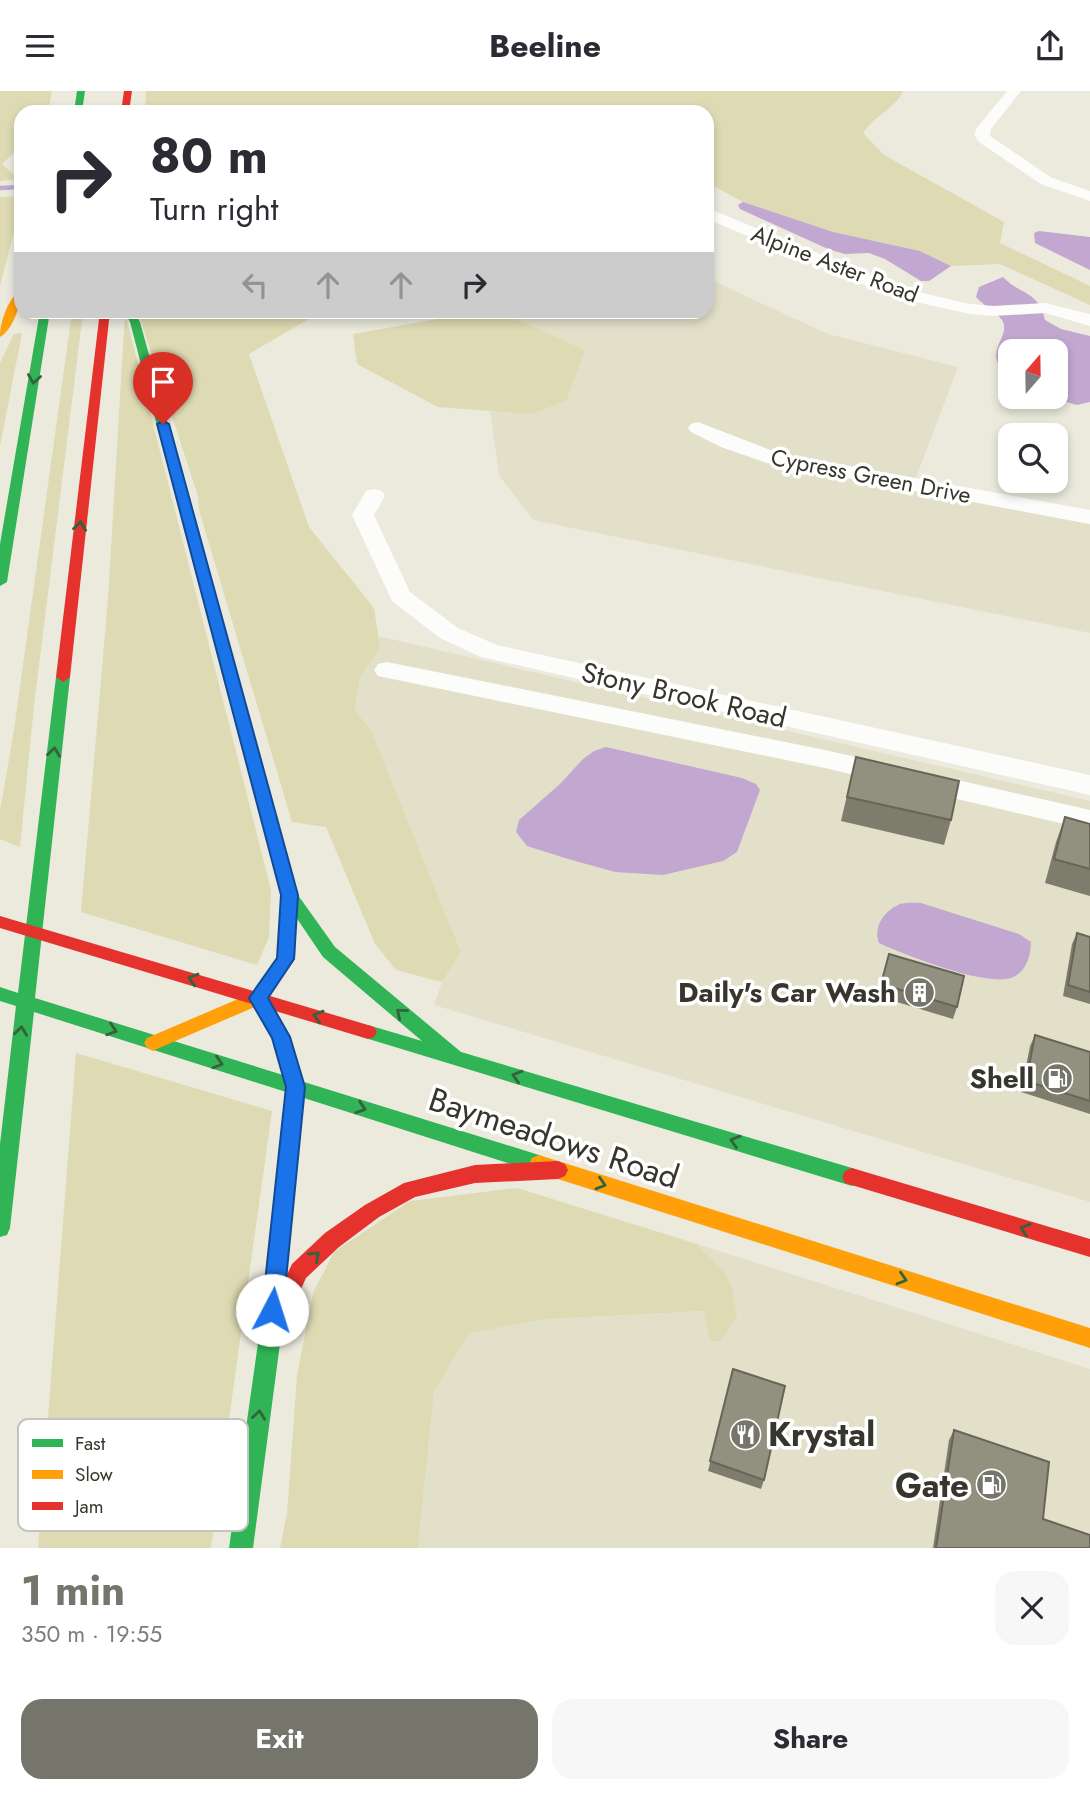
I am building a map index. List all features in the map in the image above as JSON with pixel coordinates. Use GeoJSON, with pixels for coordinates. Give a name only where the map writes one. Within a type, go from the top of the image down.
{"type":"FeatureCollection","features":[{"type":"Feature","properties":{"kind":"main road"},"geometry":{"type":"LineString","coordinates":[[0,334],[14,307]]}},
{"type":"Feature","properties":{"kind":"main road"},"geometry":{"type":"LineString","coordinates":[[0,582],[44,319]]}},
{"type":"Feature","properties":{"kind":"main road"},"geometry":{"type":"LineString","coordinates":[[0,1228],[104,319]]}},
{"type":"Feature","properties":{"kind":"main road"},"geometry":{"type":"LineString","coordinates":[[133,319],[192,527],[289,895],[286,959],[258,998],[153,1043]]}},
{"type":"Feature","properties":{"kind":"main road"},"geometry":{"type":"LineString","coordinates":[[289,895],[329,952],[454,1057]]}},
{"type":"Feature","properties":{"kind":"main road","name":"Baymeadows Road"},"geometry":{"type":"LineString","coordinates":[[0,922],[1090,1248]]}},
{"type":"Feature","properties":{"kind":"main road","name":"Baymeadows Road"},"geometry":{"type":"LineString","coordinates":[[0,994],[1090,1338]]}},
{"type":"Feature","properties":{"kind":"main road"},"geometry":{"type":"LineString","coordinates":[[248,1503],[270,1336],[296,1087],[281,1037],[258,998]]}},
{"type":"Feature","properties":{"kind":"main road"},"geometry":{"type":"LineString","coordinates":[[270,1336],[299,1271],[332,1240],[372,1211],[411,1189],[475,1174],[558,1170]]}},
{"type":"Feature","properties":{"kind":"street"},"geometry":{"type":"LineString","coordinates":[[1014,91],[984,128],[981,134],[984,139],[1042,181],[1090,196]]}},
{"type":"Feature","properties":{"kind":"street","name":"Alpine Aster Road"},"geometry":{"type":"LineString","coordinates":[[714,216],[899,293],[923,300],[994,311],[1045,308],[1090,320]]}},
{"type":"Feature","properties":{"kind":"street","name":"Cypress Green Drive"},"geometry":{"type":"LineString","coordinates":[[698,428],[728,443],[774,459],[1090,517]]}},
{"type":"Feature","properties":{"kind":"street","name":"Stony Brook Road"},"geometry":{"type":"LineString","coordinates":[[374,496],[363,515],[400,596],[449,633],[489,651],[1090,785]]}},
{"type":"Feature","properties":{"kind":"street"},"geometry":{"type":"LineString","coordinates":[[387,670],[801,754],[1090,820]]}},
{"type":"Feature","properties":{"kind":"shaded area"},"geometry":{"type":"Polygon","coordinates":[[[0,91],[52,91],[49,105],[14,105],[14,153],[2,164],[14,175],[14,179],[0,181],[0,91]]]}},
{"type":"Feature","properties":{"kind":"shaded area"},"geometry":{"type":"Polygon","coordinates":[[[146,91],[903,91],[863,133],[884,155],[1004,222],[1000,243],[1090,286],[1090,305],[1000,264],[951,266],[920,251],[833,232],[743,202],[714,186],[714,105],[145,105],[146,91]]]}},
{"type":"Feature","properties":{"kind":"shaded area"},"geometry":{"type":"Polygon","coordinates":[[[14,196],[14,231],[0,286],[0,197],[14,196]]]}},
{"type":"Feature","properties":{"kind":"shaded area"},"geometry":{"type":"Polygon","coordinates":[[[743,202],[833,232],[920,251],[951,266],[929,281],[921,281],[885,259],[869,253],[845,254],[828,249],[740,209],[738,205],[743,202]]]}},
{"type":"Feature","properties":{"kind":"shaded area"},"geometry":{"type":"Polygon","coordinates":[[[1039,231],[1090,237],[1090,270],[1035,243],[1034,233],[1039,231]]]}},
{"type":"Feature","properties":{"kind":"shaded area"},"geometry":{"type":"Polygon","coordinates":[[[1003,277],[1034,298],[1045,320],[1061,329],[1090,336],[1090,402],[1077,405],[1068,402],[1068,339],[1001,339],[1004,326],[1002,320],[976,297],[979,287],[1003,277]]]}},
{"type":"Feature","properties":{"kind":"shaded area"},"geometry":{"type":"Polygon","coordinates":[[[714,281],[828,334],[958,367],[911,491],[1090,524],[1090,633],[533,520],[499,475],[490,411],[531,414],[584,350],[516,319],[714,319],[714,281]]]}},
{"type":"Feature","properties":{"kind":"shaded area"},"geometry":{"type":"Polygon","coordinates":[[[71,319],[82,319],[34,705],[20,847],[0,839],[0,811],[14,730],[71,319]]]}},
{"type":"Feature","properties":{"kind":"shaded area"},"geometry":{"type":"Polygon","coordinates":[[[127,319],[271,890],[269,937],[257,965],[81,912],[108,599],[127,319]]]}},
{"type":"Feature","properties":{"kind":"shaded area"},"geometry":{"type":"Polygon","coordinates":[[[140,319],[309,319],[249,354],[309,527],[374,608],[380,648],[360,677],[355,710],[371,730],[461,952],[442,982],[396,970],[375,944],[326,827],[292,822],[199,510],[198,496],[140,319]]]}},
{"type":"Feature","properties":{"kind":"shaded area"},"geometry":{"type":"Polygon","coordinates":[[[438,319],[516,319],[585,350],[566,401],[531,414],[438,407],[357,364],[353,334],[438,319]]]}},
{"type":"Feature","properties":{"kind":"shaded area"},"geometry":{"type":"Polygon","coordinates":[[[22,333],[0,446],[0,363],[14,334],[22,333]]]}},
{"type":"Feature","properties":{"kind":"shaded area"},"geometry":{"type":"Polygon","coordinates":[[[378,636],[1090,801],[1090,1202],[434,1005],[442,982],[461,952],[371,730],[355,710],[360,677],[380,648],[378,636]]]}},
{"type":"Feature","properties":{"kind":"shaded area"},"geometry":{"type":"Polygon","coordinates":[[[606,747],[742,778],[756,784],[760,790],[737,852],[723,861],[663,875],[615,872],[527,846],[516,832],[519,820],[560,784],[583,759],[606,747]]]}},
{"type":"Feature","properties":{"kind":"shaded area"},"geometry":{"type":"Polygon","coordinates":[[[921,903],[1019,934],[1031,942],[1030,954],[1022,971],[1006,979],[978,977],[924,961],[879,943],[878,926],[888,912],[900,904],[921,903]]]}},
{"type":"Feature","properties":{"kind":"shaded area"},"geometry":{"type":"Polygon","coordinates":[[[76,1053],[272,1111],[229,1419],[48,1419],[76,1053]]]}},
{"type":"Feature","properties":{"kind":"shaded area"},"geometry":{"type":"Polygon","coordinates":[[[517,1188],[697,1244],[725,1273],[732,1288],[737,1317],[721,1341],[710,1341],[704,1311],[548,1319],[469,1333],[434,1392],[418,1548],[280,1548],[287,1514],[297,1376],[313,1293],[334,1252],[410,1201],[517,1188]]]}},
{"type":"Feature","properties":{"kind":"shaded area"},"geometry":{"type":"Polygon","coordinates":[[[697,1244],[1090,1369],[1090,1548],[418,1548],[434,1392],[469,1333],[548,1319],[705,1311],[710,1340],[725,1273],[697,1244]]]}},
{"type":"Feature","properties":{"kind":"shaded area"},"geometry":{"type":"Polygon","coordinates":[[[39,1531],[213,1531],[211,1548],[38,1548],[39,1531]]]}},
{"type":"Feature","properties":{"kind":"building"},"geometry":{"type":"Polygon","coordinates":[[[856,757],[959,781],[951,820],[847,797],[856,757]]]}},
{"type":"Feature","properties":{"kind":"building"},"geometry":{"type":"Polygon","coordinates":[[[1065,817],[1090,824],[1090,869],[1054,859],[1065,817]]]}},
{"type":"Feature","properties":{"kind":"building"},"geometry":{"type":"Polygon","coordinates":[[[1077,933],[1090,937],[1090,992],[1068,985],[1077,933]]]}},
{"type":"Feature","properties":{"kind":"building"},"geometry":{"type":"Polygon","coordinates":[[[889,954],[964,976],[957,1007],[881,984],[889,954]]]}},
{"type":"Feature","properties":{"kind":"building","name":"Shell"},"geometry":{"type":"Polygon","coordinates":[[[1035,1035],[1090,1052],[1090,1101],[1026,1081],[1035,1035]]]}},
{"type":"Feature","properties":{"kind":"building","name":"Krystal"},"geometry":{"type":"Polygon","coordinates":[[[733,1369],[785,1386],[764,1480],[710,1461],[733,1369]]]}},
{"type":"Feature","properties":{"kind":"building","name":"Gate"},"geometry":{"type":"Polygon","coordinates":[[[954,1430],[1049,1462],[1043,1519],[1090,1535],[1090,1548],[936,1548],[954,1430]]]}},
{"type":"Feature","properties":{"kind":"waterway"},"geometry":{"type":"LineString","coordinates":[[0,188],[14,187]]}},
{"type":"Feature","properties":{"kind":"traffic: fast"},"geometry":{"type":"LineString","coordinates":[[79,105],[81,91]]}},
{"type":"Feature","properties":{"kind":"traffic: fast"},"geometry":{"type":"LineString","coordinates":[[0,582],[44,319]]}},
{"type":"Feature","properties":{"kind":"traffic: fast"},"geometry":{"type":"LineString","coordinates":[[133,319],[226,662]]}},
{"type":"Feature","properties":{"kind":"traffic: fast"},"geometry":{"type":"LineString","coordinates":[[0,1228],[63,677]]}},
{"type":"Feature","properties":{"kind":"traffic: fast"},"geometry":{"type":"LineString","coordinates":[[289,895],[329,952],[454,1057]]}},
{"type":"Feature","properties":{"kind":"traffic: fast"},"geometry":{"type":"LineString","coordinates":[[0,994],[539,1164]]}},
{"type":"Feature","properties":{"kind":"traffic: fast"},"geometry":{"type":"LineString","coordinates":[[248,1497],[270,1336],[296,1087],[281,1037],[258,998]]}},
{"type":"Feature","properties":{"kind":"traffic: fast"},"geometry":{"type":"LineString","coordinates":[[368,1032],[852,1177]]}},
{"type":"Feature","properties":{"kind":"traffic: fast"},"geometry":{"type":"LineString","coordinates":[[241,1548],[243,1531]]}},
{"type":"Feature","properties":{"kind":"traffic: slow"},"geometry":{"type":"LineString","coordinates":[[0,334],[14,307]]}},
{"type":"Feature","properties":{"kind":"traffic: slow"},"geometry":{"type":"LineString","coordinates":[[153,1043],[258,998],[273,977]]}},
{"type":"Feature","properties":{"kind":"traffic: slow"},"geometry":{"type":"LineString","coordinates":[[539,1164],[1090,1338]]}},
{"type":"Feature","properties":{"kind":"traffic: jam"},"geometry":{"type":"LineString","coordinates":[[126,105],[128,91]]}},
{"type":"Feature","properties":{"kind":"traffic: jam"},"geometry":{"type":"LineString","coordinates":[[63,677],[104,319]]}},
{"type":"Feature","properties":{"kind":"traffic: jam"},"geometry":{"type":"LineString","coordinates":[[226,662],[289,895],[286,959],[273,977]]}},
{"type":"Feature","properties":{"kind":"traffic: jam"},"geometry":{"type":"LineString","coordinates":[[0,922],[368,1032]]}},
{"type":"Feature","properties":{"kind":"traffic: jam"},"geometry":{"type":"LineString","coordinates":[[281,1311],[299,1271],[332,1240],[372,1211],[411,1189],[475,1174],[558,1170]]}},
{"type":"Feature","properties":{"kind":"traffic: jam"},"geometry":{"type":"LineString","coordinates":[[852,1177],[1090,1248]]}},
{"type":"Feature","properties":{"kind":"place","name":"Daily's Car Wash"},"geometry":{"type":"Point","coordinates":[919,992]}},
{"type":"Feature","properties":{"kind":"place","name":"Shell"},"geometry":{"type":"Point","coordinates":[1057,1078]}},
{"type":"Feature","properties":{"kind":"place","name":"Krystal"},"geometry":{"type":"Point","coordinates":[745,1434]}},
{"type":"Feature","properties":{"kind":"place","name":"Gate"},"geometry":{"type":"Point","coordinates":[992,1485]}},
{"type":"Feature","properties":{"kind":"route"},"geometry":{"type":"LineString","coordinates":[[163,424],[289,895],[286,959],[258,998],[281,1037],[296,1087],[272,1310]]}}]}
